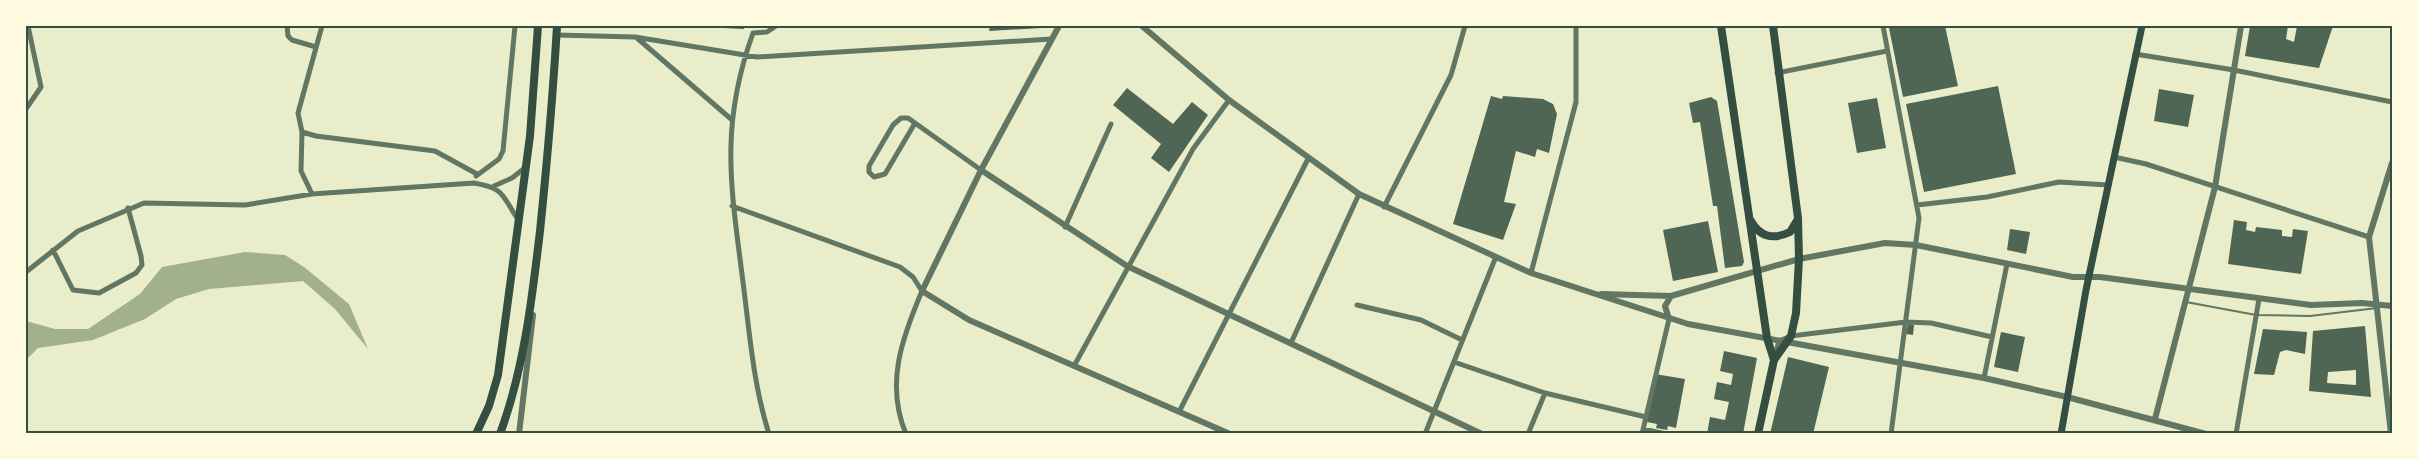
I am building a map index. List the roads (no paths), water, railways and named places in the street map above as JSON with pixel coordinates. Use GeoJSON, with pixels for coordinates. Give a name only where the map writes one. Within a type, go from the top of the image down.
{"type":"FeatureCollection","features":[{"type":"Feature","properties":{"kind":"main road"},"geometry":{"type":"LineString","coordinates":[[476,434],[489,406],[498,375],[526,167],[535,88],[538,26]]}},
{"type":"Feature","properties":{"kind":"main road"},"geometry":{"type":"LineString","coordinates":[[500,434],[514,394],[534,284],[557,26]]}},
{"type":"Feature","properties":{"kind":"main road"},"geometry":{"type":"LineString","coordinates":[[1768,26],[1773,40]]}},
{"type":"Feature","properties":{"kind":"main road"},"geometry":{"type":"LineString","coordinates":[[1758,434],[1774,360],[1786,340],[1796,313],[1799,259],[1798,218],[1777,73],[1773,26]]}},
{"type":"Feature","properties":{"kind":"main road"},"geometry":{"type":"LineString","coordinates":[[2061,434],[2108,185],[2142,26]]}},
{"type":"Feature","properties":{"kind":"main road"},"geometry":{"type":"LineString","coordinates":[[1720,28],[1767,338],[1774,360]]}},
{"type":"Feature","properties":{"kind":"main road"},"geometry":{"type":"LineString","coordinates":[[1750,220],[1759,232],[1774,237],[1790,232],[1798,218]]}},
{"type":"Feature","properties":{"kind":"street"},"geometry":{"type":"LineString","coordinates":[[26,109],[41,87],[28,26]]}},
{"type":"Feature","properties":{"kind":"street"},"geometry":{"type":"LineString","coordinates":[[287,26],[288,36],[292,40],[316,47]]}},
{"type":"Feature","properties":{"kind":"street"},"geometry":{"type":"LineString","coordinates":[[312,194],[301,171],[300,99],[322,26]]}},
{"type":"Feature","properties":{"kind":"street"},"geometry":{"type":"LineString","coordinates":[[474,183],[477,174],[499,159],[503,151],[515,26]]}},
{"type":"Feature","properties":{"kind":"street"},"geometry":{"type":"LineString","coordinates":[[769,433],[751,350],[729,169],[731,119],[743,61],[753,33],[766,32],[776,26]]}},
{"type":"Feature","properties":{"kind":"street"},"geometry":{"type":"LineString","coordinates":[[906,434],[897,396],[897,359],[922,291],[981,170],[1059,26]]}},
{"type":"Feature","properties":{"kind":"street"},"geometry":{"type":"LineString","coordinates":[[1142,26],[1229,100],[1359,194],[1495,259],[1531,273],[1669,319],[1984,378],[2155,419],[2206,434]]}},
{"type":"Feature","properties":{"kind":"street"},"geometry":{"type":"LineString","coordinates":[[1384,207],[1451,75],[1465,26]]}},
{"type":"Feature","properties":{"kind":"street"},"geometry":{"type":"LineString","coordinates":[[1531,273],[1574,111],[1576,26]]}},
{"type":"Feature","properties":{"kind":"street"},"geometry":{"type":"LineString","coordinates":[[1883,26],[1919,218],[1891,434]]}},
{"type":"Feature","properties":{"kind":"street"},"geometry":{"type":"LineString","coordinates":[[2155,419],[2216,187],[2241,26]]}},
{"type":"Feature","properties":{"kind":"street"},"geometry":{"type":"LineString","coordinates":[[556,35],[635,37],[757,57],[1051,39]]}},
{"type":"Feature","properties":{"kind":"street"},"geometry":{"type":"LineString","coordinates":[[635,37],[731,119]]}},
{"type":"Feature","properties":{"kind":"street"},"geometry":{"type":"LineString","coordinates":[[1777,73],[1887,51]]}},
{"type":"Feature","properties":{"kind":"street"},"geometry":{"type":"LineString","coordinates":[[2135,54],[2234,70],[2392,102]]}},
{"type":"Feature","properties":{"kind":"street"},"geometry":{"type":"LineString","coordinates":[[1074,366],[1193,149],[1229,100]]}},
{"type":"Feature","properties":{"kind":"street"},"geometry":{"type":"LineString","coordinates":[[915,123],[885,174],[876,177],[871,174],[869,166],[895,122],[905,117],[915,123],[981,170],[1127,266],[1482,434]]}},
{"type":"Feature","properties":{"kind":"street"},"geometry":{"type":"LineString","coordinates":[[1065,226],[1111,124]]}},
{"type":"Feature","properties":{"kind":"street"},"geometry":{"type":"LineString","coordinates":[[302,132],[316,136],[435,151],[477,174]]}},
{"type":"Feature","properties":{"kind":"street"},"geometry":{"type":"LineString","coordinates":[[2114,157],[2146,164],[2369,237]]}},
{"type":"Feature","properties":{"kind":"street"},"geometry":{"type":"LineString","coordinates":[[1180,410],[1308,159]]}},
{"type":"Feature","properties":{"kind":"street"},"geometry":{"type":"LineString","coordinates":[[2391,434],[2369,237],[2392,163]]}},
{"type":"Feature","properties":{"kind":"street"},"geometry":{"type":"LineString","coordinates":[[26,272],[78,231],[128,208],[160,201],[245,205],[312,194],[474,183],[494,186],[512,178],[526,167]]}},
{"type":"Feature","properties":{"kind":"street"},"geometry":{"type":"LineString","coordinates":[[1917,205],[1987,197],[2059,182],[2108,185]]}},
{"type":"Feature","properties":{"kind":"street"},"geometry":{"type":"LineString","coordinates":[[494,186],[503,194],[518,218]]}},
{"type":"Feature","properties":{"kind":"street"},"geometry":{"type":"LineString","coordinates":[[1291,343],[1359,194]]}},
{"type":"Feature","properties":{"kind":"street"},"geometry":{"type":"LineString","coordinates":[[732,206],[900,267],[913,277],[922,291],[969,320],[1180,410],[1230,434]]}},
{"type":"Feature","properties":{"kind":"street"},"geometry":{"type":"LineString","coordinates":[[53,250],[73,290],[99,293],[136,273],[141,265],[141,256],[128,208]]}},
{"type":"Feature","properties":{"kind":"street"},"geometry":{"type":"LineString","coordinates":[[1594,294],[1671,296],[1799,259],[1885,243],[1916,245],[2073,277],[2090,277],[2311,305],[2392,306]]}},
{"type":"Feature","properties":{"kind":"street"},"geometry":{"type":"LineString","coordinates":[[1425,434],[1495,259]]}},
{"type":"Feature","properties":{"kind":"street"},"geometry":{"type":"LineString","coordinates":[[1984,378],[2007,264]]}},
{"type":"Feature","properties":{"kind":"street"},"geometry":{"type":"LineString","coordinates":[[519,434],[528,366],[534,284]]}},
{"type":"Feature","properties":{"kind":"street"},"geometry":{"type":"LineString","coordinates":[[1666,434],[1643,431],[1669,319],[1665,306],[1671,296]]}},
{"type":"Feature","properties":{"kind":"street"},"geometry":{"type":"LineString","coordinates":[[2236,434],[2259,299]]}},
{"type":"Feature","properties":{"kind":"street"},"geometry":{"type":"LineString","coordinates":[[1357,305],[1421,320],[1462,340]]}},
{"type":"Feature","properties":{"kind":"street"},"geometry":{"type":"LineString","coordinates":[[1786,340],[1906,322],[1931,323],[1992,337]]}},
{"type":"Feature","properties":{"kind":"street"},"geometry":{"type":"LineString","coordinates":[[1454,362],[1545,393],[1646,417]]}},
{"type":"Feature","properties":{"kind":"street"},"geometry":{"type":"LineString","coordinates":[[1528,434],[1545,393]]}},
{"type":"Feature","properties":{"kind":"lane"},"geometry":{"type":"LineString","coordinates":[[2186,302],[2256,315],[2310,316],[2377,306]]}}]}
